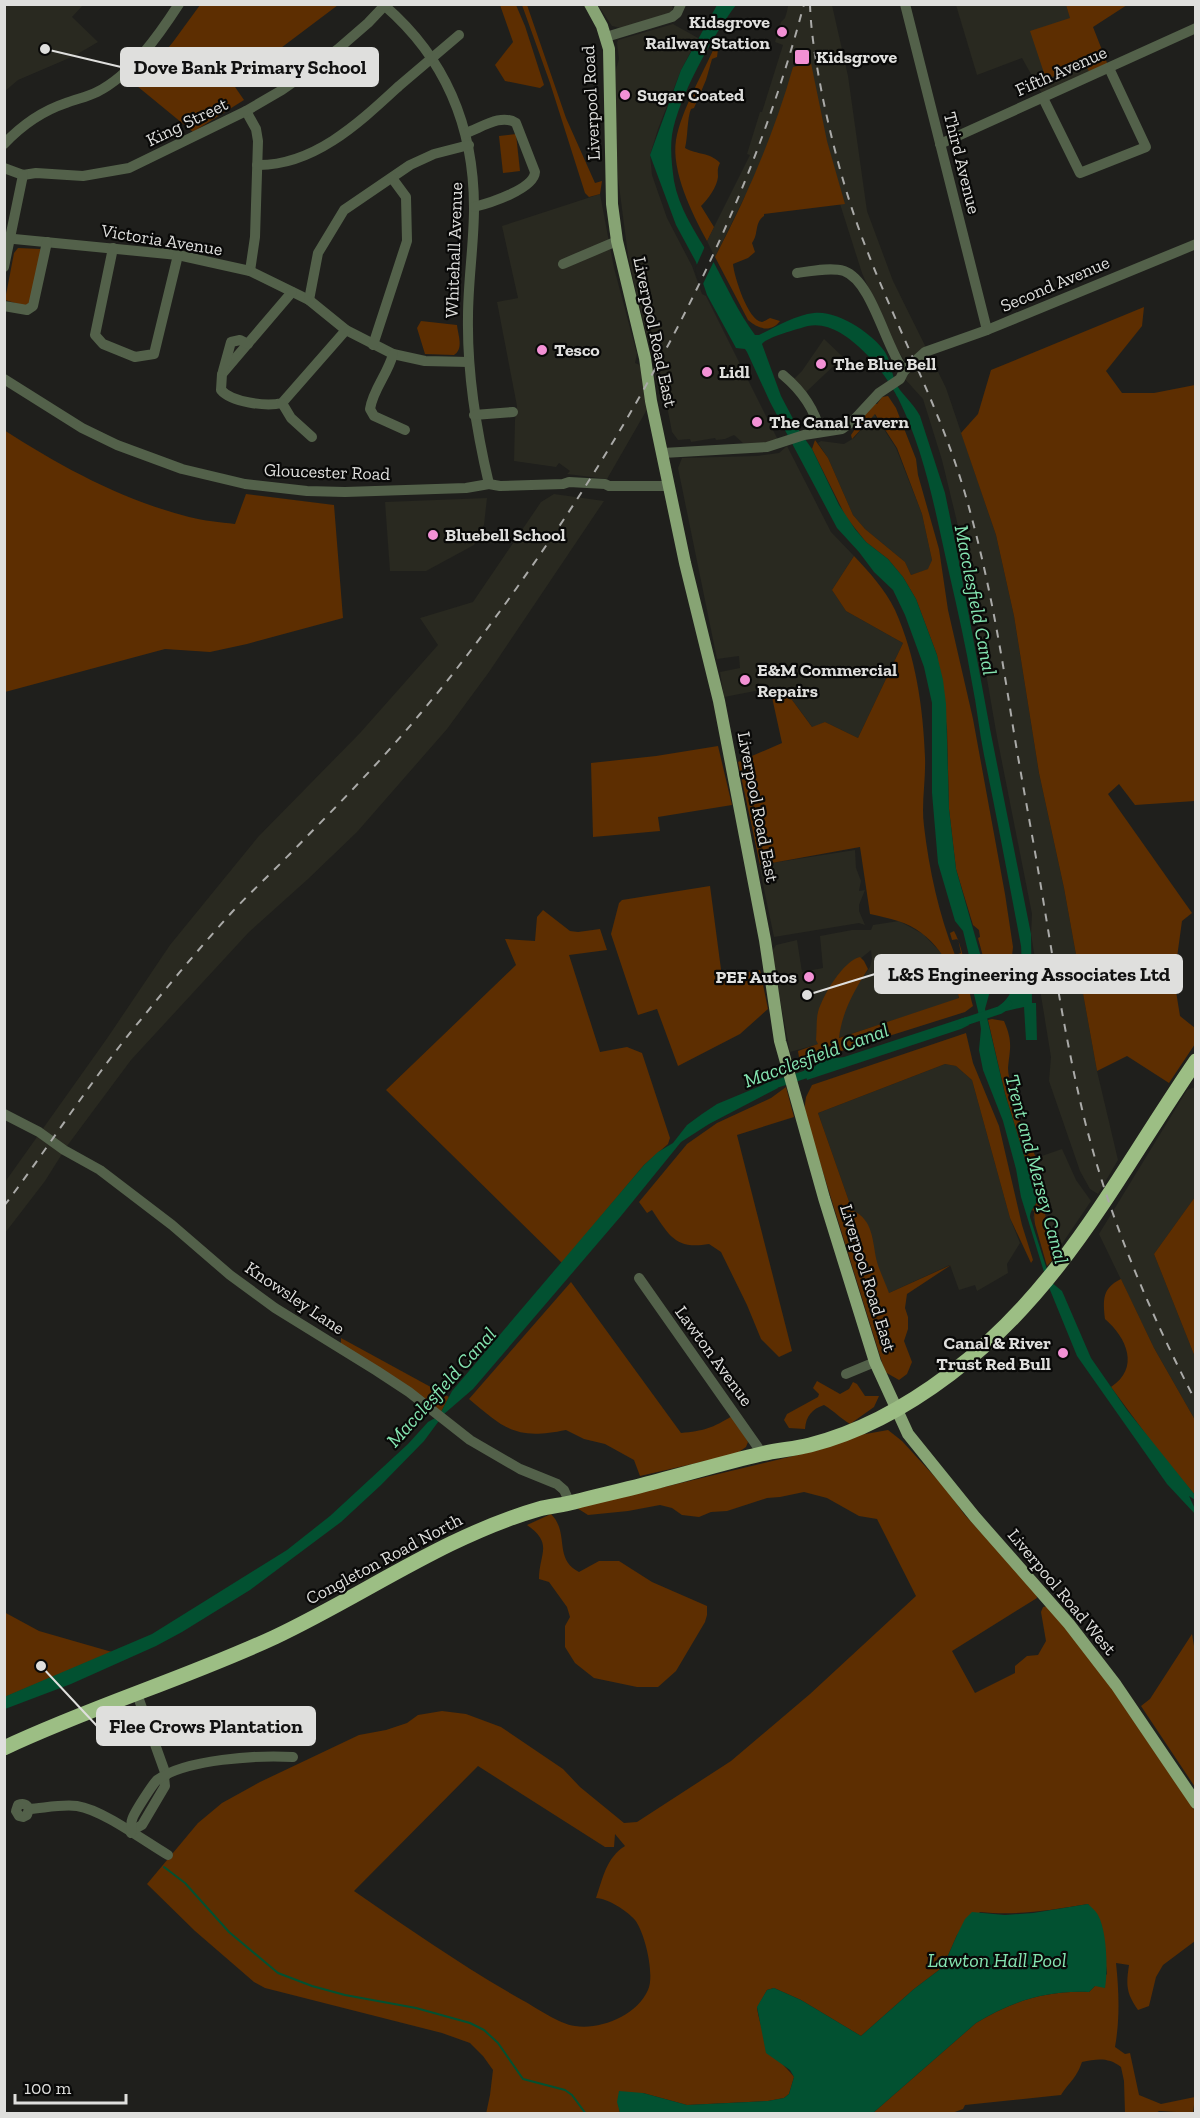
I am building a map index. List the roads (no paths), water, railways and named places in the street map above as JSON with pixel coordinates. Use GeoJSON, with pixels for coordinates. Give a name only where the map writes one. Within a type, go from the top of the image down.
{"type":"FeatureCollection","features":[{"type":"Feature","properties":{"kind":"highway","name":"Congleton Road North"},"geometry":{"type":"LineString","coordinates":[[4,1748],[207,1667],[291,1629],[445,1546],[487,1528],[540,1509],[762,1453],[821,1441],[855,1430],[895,1410],[965,1362],[1013,1318],[1043,1286],[1098,1212],[1196,1061]]}},
{"type":"Feature","properties":{"kind":"main road","name":"Liverpool Road"},"geometry":{"type":"LineString","coordinates":[[590,4],[606,37],[610,64],[612,204]]}},
{"type":"Feature","properties":{"kind":"main road","name":"Liverpool Road East"},"geometry":{"type":"LineString","coordinates":[[612,204],[617,241],[645,358],[651,401],[685,563],[721,712],[765,940],[780,1041],[824,1198],[875,1362],[895,1410]]}},
{"type":"Feature","properties":{"kind":"main road","name":"Liverpool Road West"},"geometry":{"type":"LineString","coordinates":[[895,1410],[908,1434],[975,1517],[1069,1624],[1116,1685],[1196,1803]]}},
{"type":"Feature","properties":{"kind":"street"},"geometry":{"type":"LineString","coordinates":[[4,144],[36,116],[64,103],[95,93],[116,80],[130,68],[179,4]]}},
{"type":"Feature","properties":{"kind":"street","name":"Third Avenue"},"geometry":{"type":"LineString","coordinates":[[905,4],[987,330]]}},
{"type":"Feature","properties":{"kind":"street","name":"Whitehall Avenue"},"geometry":{"type":"LineString","coordinates":[[386,5],[432,58],[444,78],[469,145],[474,207],[468,316],[469,362],[474,415],[489,484]]}},
{"type":"Feature","properties":{"kind":"street","name":"King Street"},"geometry":{"type":"LineString","coordinates":[[4,168],[23,175],[36,173],[82,176],[129,168],[246,111],[305,74],[368,24],[386,5]]}},
{"type":"Feature","properties":{"kind":"street"},"geometry":{"type":"LineString","coordinates":[[606,37],[672,17],[679,9]]}},
{"type":"Feature","properties":{"kind":"street","name":"Fifth Avenue"},"geometry":{"type":"LineString","coordinates":[[940,144],[1196,28]]}},
{"type":"Feature","properties":{"kind":"street"},"geometry":{"type":"LineString","coordinates":[[257,165],[284,163],[329,142],[363,120],[461,32]]}},
{"type":"Feature","properties":{"kind":"street"},"geometry":{"type":"LineString","coordinates":[[1043,98],[1080,173],[1146,147],[1109,68]]}},
{"type":"Feature","properties":{"kind":"street"},"geometry":{"type":"LineString","coordinates":[[246,111],[257,135],[255,237],[250,271]]}},
{"type":"Feature","properties":{"kind":"street"},"geometry":{"type":"LineString","coordinates":[[466,134],[500,120],[511,120],[516,123],[536,171],[535,177],[529,184],[487,204],[474,207]]}},
{"type":"Feature","properties":{"kind":"street"},"geometry":{"type":"LineString","coordinates":[[309,300],[318,253],[344,210],[410,165],[434,154],[469,145]]}},
{"type":"Feature","properties":{"kind":"street"},"geometry":{"type":"LineString","coordinates":[[4,267],[7,239],[23,175]]}},
{"type":"Feature","properties":{"kind":"street"},"geometry":{"type":"LineString","coordinates":[[373,345],[407,241],[406,197],[392,178]]}},
{"type":"Feature","properties":{"kind":"street","name":"Victoria Avenue"},"geometry":{"type":"LineString","coordinates":[[7,239],[178,255],[250,271],[309,300],[346,330],[393,354],[434,362],[469,362]]}},
{"type":"Feature","properties":{"kind":"street"},"geometry":{"type":"LineString","coordinates":[[562,264],[617,241]]}},
{"type":"Feature","properties":{"kind":"street"},"geometry":{"type":"LineString","coordinates":[[4,306],[27,310],[33,306],[47,242]]}},
{"type":"Feature","properties":{"kind":"street","name":"Second Avenue"},"geometry":{"type":"LineString","coordinates":[[663,453],[767,447],[804,435],[842,429],[926,352],[987,330],[1196,244]]}},
{"type":"Feature","properties":{"kind":"street"},"geometry":{"type":"LineString","coordinates":[[113,248],[95,335],[103,344],[135,357],[154,354],[178,255]]}},
{"type":"Feature","properties":{"kind":"street"},"geometry":{"type":"LineString","coordinates":[[797,273],[843,271],[854,277],[865,290],[894,356],[904,372]]}},
{"type":"Feature","properties":{"kind":"street"},"geometry":{"type":"LineString","coordinates":[[292,292],[222,374],[221,390],[225,395],[252,403],[282,404],[346,330]]}},
{"type":"Feature","properties":{"kind":"street"},"geometry":{"type":"LineString","coordinates":[[393,354],[390,367],[371,400],[370,409],[374,416],[405,430]]}},
{"type":"Feature","properties":{"kind":"street"},"geometry":{"type":"LineString","coordinates":[[783,375],[795,385],[803,397],[815,417],[820,432]]}},
{"type":"Feature","properties":{"kind":"street","name":"Gloucester Road"},"geometry":{"type":"LineString","coordinates":[[4,379],[82,428],[117,445],[182,469],[237,483],[270,488],[345,492],[569,482],[609,486],[669,486]]}},
{"type":"Feature","properties":{"kind":"street"},"geometry":{"type":"LineString","coordinates":[[282,404],[291,418],[312,437]]}},
{"type":"Feature","properties":{"kind":"street"},"geometry":{"type":"LineString","coordinates":[[474,415],[513,412]]}},
{"type":"Feature","properties":{"kind":"street","name":"Knowsley Lane"},"geometry":{"type":"LineString","coordinates":[[4,1114],[39,1132],[64,1150],[100,1170],[129,1191],[230,1275],[275,1308],[377,1371],[470,1440],[520,1469],[557,1484],[564,1490],[570,1503]]}},
{"type":"Feature","properties":{"kind":"street","name":"Lawton Avenue"},"geometry":{"type":"LineString","coordinates":[[639,1278],[762,1453]]}},
{"type":"Feature","properties":{"kind":"street"},"geometry":{"type":"LineString","coordinates":[[846,1374],[875,1362]]}},
{"type":"Feature","properties":{"kind":"street"},"geometry":{"type":"LineString","coordinates":[[137,1694],[165,1776]]}},
{"type":"Feature","properties":{"kind":"street"},"geometry":{"type":"LineString","coordinates":[[132,1831],[131,1820],[156,1781],[165,1776],[181,1769],[220,1761],[268,1755],[293,1757]]}},
{"type":"Feature","properties":{"kind":"street"},"geometry":{"type":"LineString","coordinates":[[29,1809],[75,1806],[105,1816],[168,1855]]}},
{"type":"Feature","properties":{"kind":"water"},"geometry":{"type":"Polygon","coordinates":[[[717,5],[736,5],[698,67],[681,103],[672,135],[673,176],[680,203],[755,335],[807,314],[823,313],[844,319],[864,331],[885,352],[897,386],[920,416],[945,493],[1031,934],[1032,1003],[1036,1003],[1037,1040],[1026,1040],[1024,1007],[1002,1012],[1000,1010],[1000,1006],[1006,1000],[1017,979],[1021,963],[1021,946],[962,630],[929,486],[908,419],[892,387],[873,361],[848,338],[835,330],[821,326],[808,326],[776,336],[762,344],[781,396],[812,449],[839,505],[866,542],[888,559],[903,577],[916,599],[937,655],[946,704],[949,809],[956,869],[990,991],[985,1009],[1005,1094],[1037,1197],[1030,1217],[1051,1282],[1062,1291],[1091,1358],[1127,1410],[1195,1495],[1195,1500],[1189,1496],[1195,1514],[1167,1484],[1077,1356],[1048,1285],[1021,1197],[1003,1121],[983,1070],[979,1050],[981,1029],[973,990],[973,972],[963,931],[955,921],[938,863],[932,793],[932,703],[924,667],[905,615],[893,590],[874,572],[837,528],[770,402],[747,352],[745,349],[736,348],[707,295],[696,262],[676,225],[650,155],[681,70],[717,5]]]}},
{"type":"Feature","properties":{"kind":"water"},"geometry":{"type":"Polygon","coordinates":[[[966,1017],[969,1025],[961,1029],[807,1080],[804,1069],[816,1066],[816,1063],[835,1056],[844,1057],[966,1017]]]}},
{"type":"Feature","properties":{"kind":"water"},"geometry":{"type":"Polygon","coordinates":[[[775,1080],[778,1088],[709,1124],[681,1142],[473,1389],[444,1414],[424,1441],[341,1522],[250,1590],[182,1632],[71,1684],[5,1709],[4,1697],[152,1634],[287,1550],[330,1516],[441,1412],[452,1391],[644,1165],[658,1152],[673,1143],[687,1125],[717,1104],[775,1080]]]}},
{"type":"Feature","properties":{"kind":"water","name":"Lawton Hall Pool"},"geometry":{"type":"Polygon","coordinates":[[[1088,1904],[1098,1915],[1105,1940],[1105,1988],[1095,1986],[1089,1992],[1059,1993],[1030,1998],[989,2015],[976,2023],[873,2113],[620,2113],[617,2102],[619,2091],[643,2093],[687,2105],[768,2101],[784,2098],[789,2094],[794,2077],[790,2070],[766,2053],[757,2007],[767,1990],[774,1988],[801,2000],[861,2036],[914,1989],[943,1967],[965,1919],[972,1912],[1005,1915],[1088,1904]]]}},
{"type":"Feature","properties":{"kind":"waterway","name":"Macclesfield Canal"},"geometry":{"type":"LineString","coordinates":[[961,1023],[1000,1010],[1008,1004]]}},
{"type":"Feature","properties":{"kind":"waterway","name":"Macclesfield Canal"},"geometry":{"type":"LineString","coordinates":[[767,1087],[813,1072]]}},
{"type":"Feature","properties":{"kind":"waterway"},"geometry":{"type":"LineString","coordinates":[[164,1867],[185,1883],[229,1932],[278,1973],[345,1995],[416,2008],[470,2023],[484,2030],[498,2043],[523,2079],[565,2090],[572,2095],[586,2114]]}},
{"type":"Feature","properties":{"kind":"railway"},"geometry":{"type":"LineString","coordinates":[[4,1206],[107,1063],[187,963],[233,911],[369,772],[436,695],[510,597],[582,492],[660,360],[696,292],[728,222],[757,151],[804,4]]}},
{"type":"Feature","properties":{"kind":"railway"},"geometry":{"type":"LineString","coordinates":[[810,4],[813,40],[823,99],[848,196],[880,284],[945,435],[966,497],[981,554],[999,640],[1065,1028],[1092,1147],[1130,1259],[1161,1331],[1196,1402]]}},
{"type":"Feature","properties":{"kind":"place","name":"Kidsgrove Railway Station"},"geometry":{"type":"Point","coordinates":[782,32]}},
{"type":"Feature","properties":{"kind":"place","name":"Dove Bank Primary School"},"geometry":{"type":"Point","coordinates":[45,49]}},
{"type":"Feature","properties":{"kind":"place","name":"Kidsgrove"},"geometry":{"type":"Point","coordinates":[802,57]}},
{"type":"Feature","properties":{"kind":"place","name":"Sugar Coated"},"geometry":{"type":"Point","coordinates":[625,95]}},
{"type":"Feature","properties":{"kind":"place","name":"Tesco"},"geometry":{"type":"Point","coordinates":[542,350]}},
{"type":"Feature","properties":{"kind":"place","name":"The Blue Bell"},"geometry":{"type":"Point","coordinates":[821,364]}},
{"type":"Feature","properties":{"kind":"place","name":"Lidl"},"geometry":{"type":"Point","coordinates":[707,372]}},
{"type":"Feature","properties":{"kind":"place","name":"The Canal Tavern"},"geometry":{"type":"Point","coordinates":[757,422]}},
{"type":"Feature","properties":{"kind":"place","name":"Bluebell School"},"geometry":{"type":"Point","coordinates":[433,535]}},
{"type":"Feature","properties":{"kind":"place","name":"E&M Commercial Repairs"},"geometry":{"type":"Point","coordinates":[745,680]}},
{"type":"Feature","properties":{"kind":"place","name":"PEF Autos"},"geometry":{"type":"Point","coordinates":[809,977]}},
{"type":"Feature","properties":{"kind":"place","name":"L&S Engineering Associates Ltd"},"geometry":{"type":"Point","coordinates":[807,995]}},
{"type":"Feature","properties":{"kind":"place","name":"Canal & River Trust Red Bull"},"geometry":{"type":"Point","coordinates":[1063,1353]}},
{"type":"Feature","properties":{"kind":"place","name":"Flee Crows Plantation"},"geometry":{"type":"Point","coordinates":[41,1666]}},
{"type":"Feature","properties":{"kind":"water label","name":"Trent and Mersey Canal"},"geometry":{"type":"Point","coordinates":[1037,1169]}}]}
